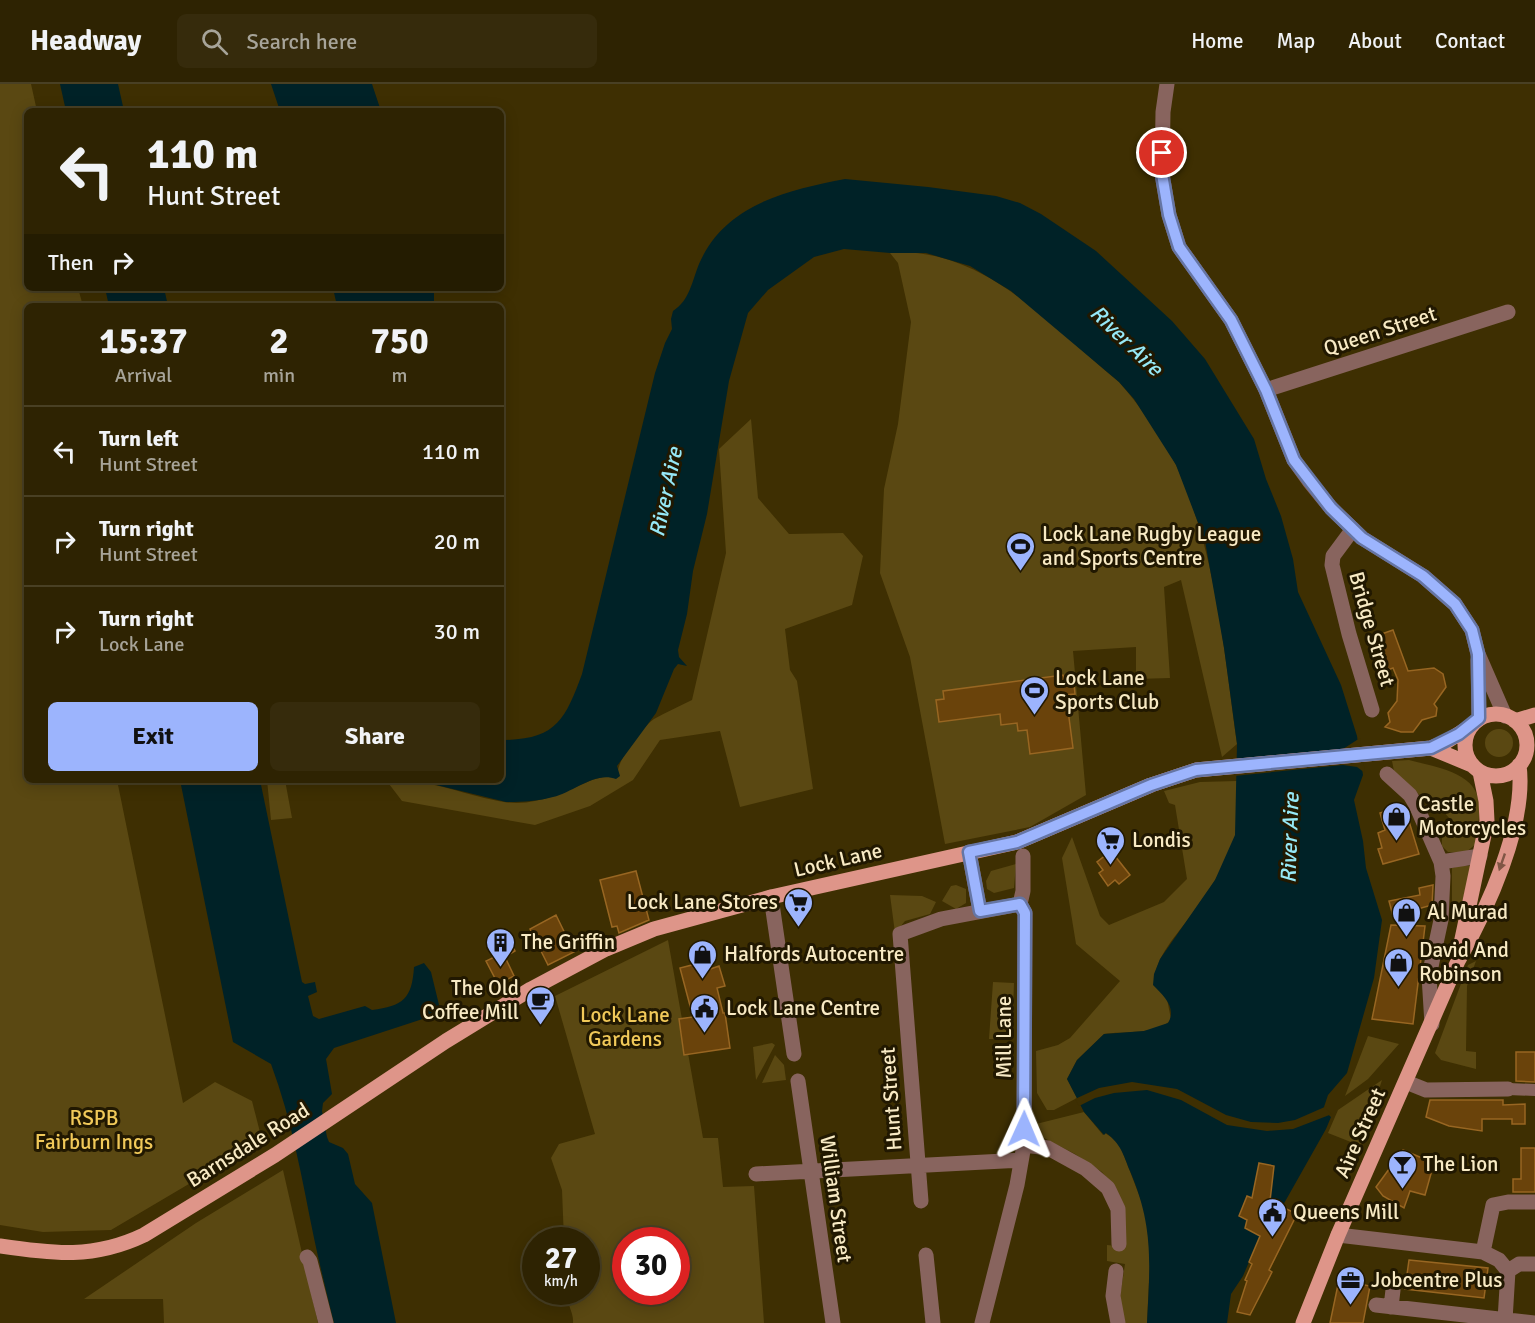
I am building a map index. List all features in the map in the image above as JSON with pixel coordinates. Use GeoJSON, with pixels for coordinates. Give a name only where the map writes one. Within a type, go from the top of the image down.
{"type":"FeatureCollection","features":[{"type":"Feature","properties":{"kind":"main road"},"geometry":{"type":"LineString","coordinates":[[1431,748],[1446,742],[1489,714],[1510,718],[1535,715]]}},
{"type":"Feature","properties":{"kind":"main road"},"geometry":{"type":"LineString","coordinates":[[1431,748],[1499,776],[1508,773],[1525,760],[1527,742],[1524,732],[1510,718]]}},
{"type":"Feature","properties":{"kind":"main road"},"geometry":{"type":"LineString","coordinates":[[1475,722],[1465,745],[1476,768]]}},
{"type":"Feature","properties":{"kind":"main road","name":"Lock Lane"},"geometry":{"type":"LineString","coordinates":[[497,1010],[606,949],[654,929],[771,897],[1017,842],[1151,785],[1196,770],[1431,748]]}},
{"type":"Feature","properties":{"kind":"main road","name":"Aire Street"},"geometry":{"type":"LineString","coordinates":[[1303,1323],[1338,1235],[1432,1024],[1470,927],[1493,887],[1515,820],[1525,760]]}},
{"type":"Feature","properties":{"kind":"main road","name":"Aire Street"},"geometry":{"type":"LineString","coordinates":[[1470,927],[1487,812],[1476,768]]}},
{"type":"Feature","properties":{"kind":"main road","name":"Barnsdale Road"},"geometry":{"type":"LineString","coordinates":[[0,1246],[68,1254],[124,1244],[144,1235],[342,1112],[497,1010]]}},
{"type":"Feature","properties":{"kind":"street"},"geometry":{"type":"LineString","coordinates":[[1167,84],[1163,112],[1162,174],[1169,215],[1179,247],[1231,320],[1266,390],[1294,460],[1316,490],[1362,538],[1423,576],[1455,604],[1472,630],[1478,654],[1510,718]]}},
{"type":"Feature","properties":{"kind":"street","name":"Queen Street"},"geometry":{"type":"LineString","coordinates":[[1266,390],[1508,312]]}},
{"type":"Feature","properties":{"kind":"street","name":"Bridge Street"},"geometry":{"type":"LineString","coordinates":[[1353,529],[1334,556],[1332,565],[1349,634],[1372,710]]}},
{"type":"Feature","properties":{"kind":"street"},"geometry":{"type":"LineString","coordinates":[[1475,722],[1478,654]]}},
{"type":"Feature","properties":{"kind":"street"},"geometry":{"type":"LineString","coordinates":[[1388,774],[1410,795],[1441,862],[1443,876],[1441,920],[1429,976],[1432,1024]]}},
{"type":"Feature","properties":{"kind":"street"},"geometry":{"type":"LineString","coordinates":[[969,852],[980,911]]}},
{"type":"Feature","properties":{"kind":"street","name":"Mill Lane"},"geometry":{"type":"LineString","coordinates":[[982,1323],[1022,1152],[1025,913],[1020,904],[1023,891],[1023,856]]}},
{"type":"Feature","properties":{"kind":"street"},"geometry":{"type":"LineString","coordinates":[[1441,862],[1479,856]]}},
{"type":"Feature","properties":{"kind":"street"},"geometry":{"type":"LineString","coordinates":[[771,897],[794,1054]]}},
{"type":"Feature","properties":{"kind":"street","name":"Hunt Street"},"geometry":{"type":"LineString","coordinates":[[921,1201],[900,934],[941,919],[1020,904]]}},
{"type":"Feature","properties":{"kind":"street"},"geometry":{"type":"LineString","coordinates":[[1441,920],[1470,927]]}},
{"type":"Feature","properties":{"kind":"street","name":"William Street"},"geometry":{"type":"LineString","coordinates":[[798,1082],[833,1323]]}},
{"type":"Feature","properties":{"kind":"street"},"geometry":{"type":"LineString","coordinates":[[1407,1082],[1426,1090],[1535,1090]]}},
{"type":"Feature","properties":{"kind":"street"},"geometry":{"type":"LineString","coordinates":[[756,1174],[917,1165],[1048,1148],[1086,1169],[1108,1188],[1118,1209],[1119,1244]]}},
{"type":"Feature","properties":{"kind":"street"},"geometry":{"type":"LineString","coordinates":[[1483,1252],[1493,1205],[1508,1202],[1535,1202]]}},
{"type":"Feature","properties":{"kind":"street"},"geometry":{"type":"LineString","coordinates":[[1338,1235],[1483,1252],[1499,1260],[1508,1270],[1505,1320]]}},
{"type":"Feature","properties":{"kind":"street"},"geometry":{"type":"LineString","coordinates":[[926,1255],[933,1323]]}},
{"type":"Feature","properties":{"kind":"street"},"geometry":{"type":"LineString","coordinates":[[307,1257],[326,1323]]}},
{"type":"Feature","properties":{"kind":"street"},"geometry":{"type":"LineString","coordinates":[[1508,1270],[1519,1264],[1535,1264]]}},
{"type":"Feature","properties":{"kind":"street"},"geometry":{"type":"LineString","coordinates":[[1116,1271],[1113,1296],[1118,1323]]}},
{"type":"Feature","properties":{"kind":"street"},"geometry":{"type":"LineString","coordinates":[[1393,1290],[1383,1306],[1535,1323]]}},
{"type":"Feature","properties":{"kind":"green space","name":"RSPB Fairburn Ings"},"geometry":{"type":"Polygon","coordinates":[[[0,84],[31,84],[36,108],[24,108],[24,291],[79,291],[82,303],[24,303],[24,783],[118,783],[183,1103],[215,1082],[252,1101],[263,1144],[199,1178],[111,1230],[43,1232],[0,1225],[0,84]]]}},
{"type":"Feature","properties":{"kind":"green space"},"geometry":{"type":"Polygon","coordinates":[[[902,252],[934,256],[965,266],[993,280],[1020,298],[1119,382],[1158,432],[1171,454],[1190,498],[1201,532],[1217,602],[1237,744],[1222,757],[1181,580],[1164,587],[1170,678],[1136,679],[1136,647],[1073,651],[1086,795],[1030,827],[945,844],[910,657],[880,573],[884,489],[898,424],[911,322],[898,263],[890,253],[902,252]]]}},
{"type":"Feature","properties":{"kind":"green space"},"geometry":{"type":"Polygon","coordinates":[[[751,419],[758,498],[789,534],[843,533],[863,556],[852,605],[785,629],[790,670],[797,681],[813,789],[740,807],[720,731],[660,740],[633,780],[590,806],[535,825],[402,801],[388,783],[437,785],[504,802],[527,802],[549,797],[618,772],[626,752],[650,723],[659,716],[692,700],[726,553],[719,449],[751,419]]]}},
{"type":"Feature","properties":{"kind":"green space"},"geometry":{"type":"Polygon","coordinates":[[[1499,729],[1509,733],[1513,743],[1509,753],[1499,757],[1489,753],[1485,743],[1489,733],[1499,729]]]}},
{"type":"Feature","properties":{"kind":"green space"},"geometry":{"type":"Polygon","coordinates":[[[1409,760],[1442,769],[1463,778],[1477,794],[1479,820],[1476,844],[1465,853],[1448,852],[1442,846],[1442,837],[1451,820],[1433,800],[1424,799],[1394,771],[1392,761],[1409,760]]]}},
{"type":"Feature","properties":{"kind":"green space"},"geometry":{"type":"Polygon","coordinates":[[[1237,781],[1236,830],[1227,857],[1205,896],[1167,947],[1155,975],[1154,985],[1167,999],[1171,1019],[1159,1028],[1104,1034],[1077,1060],[1067,1079],[1077,1098],[1054,1110],[1047,1110],[1037,1093],[1036,1051],[1058,1045],[1070,1038],[1120,981],[1076,944],[1062,858],[1072,837],[1100,916],[1109,925],[1164,902],[1187,879],[1175,805],[1169,803],[1164,791],[1200,782],[1237,781]]]}},
{"type":"Feature","properties":{"kind":"green space"},"geometry":{"type":"Polygon","coordinates":[[[267,783],[286,783],[292,818],[271,820],[267,783]]]}},
{"type":"Feature","properties":{"kind":"green space"},"geometry":{"type":"Polygon","coordinates":[[[1016,864],[1014,888],[994,893],[987,889],[986,881],[991,871],[1016,864]]]}},
{"type":"Feature","properties":{"kind":"green space"},"geometry":{"type":"Polygon","coordinates":[[[1472,866],[1460,909],[1452,909],[1452,868],[1472,866]]]}},
{"type":"Feature","properties":{"kind":"green space"},"geometry":{"type":"Polygon","coordinates":[[[956,885],[966,889],[966,903],[956,909],[942,901],[951,886],[956,885]]]}},
{"type":"Feature","properties":{"kind":"green space"},"geometry":{"type":"Polygon","coordinates":[[[890,895],[922,896],[936,902],[930,914],[905,921],[895,933],[890,895]]]}},
{"type":"Feature","properties":{"kind":"green space","name":"Lock Lane Gardens"},"geometry":{"type":"Polygon","coordinates":[[[668,940],[703,1138],[718,1138],[723,1187],[754,1186],[764,1323],[573,1323],[569,1305],[600,1305],[600,1227],[563,1227],[562,1190],[551,1158],[559,1144],[595,1134],[555,996],[668,940]]]}},
{"type":"Feature","properties":{"kind":"green space"},"geometry":{"type":"Polygon","coordinates":[[[1476,961],[1467,986],[1466,1051],[1476,1052],[1476,1069],[1441,1060],[1435,1053],[1468,965],[1476,961]]]}},
{"type":"Feature","properties":{"kind":"green space"},"geometry":{"type":"Polygon","coordinates":[[[993,982],[1014,983],[1012,1039],[989,1039],[993,982]]]}},
{"type":"Feature","properties":{"kind":"green space"},"geometry":{"type":"Polygon","coordinates":[[[1368,1036],[1399,1044],[1368,1079],[1345,1096],[1368,1036]]]}},
{"type":"Feature","properties":{"kind":"green space"},"geometry":{"type":"Polygon","coordinates":[[[772,1043],[775,1045],[756,1080],[753,1047],[772,1043]]]}},
{"type":"Feature","properties":{"kind":"green space"},"geometry":{"type":"Polygon","coordinates":[[[775,1055],[784,1065],[786,1080],[762,1083],[775,1055]]]}},
{"type":"Feature","properties":{"kind":"green space"},"geometry":{"type":"Polygon","coordinates":[[[1382,1080],[1361,1146],[1328,1133],[1338,1110],[1382,1080]]]}},
{"type":"Feature","properties":{"kind":"green space"},"geometry":{"type":"Polygon","coordinates":[[[1084,1112],[1103,1135],[1105,1133],[1117,1141],[1146,1213],[1150,1257],[1147,1323],[1121,1323],[1119,1304],[1125,1264],[1107,1261],[1107,1245],[1125,1247],[1116,1190],[1102,1172],[1075,1154],[1044,1138],[1032,1125],[1084,1112]]]}},
{"type":"Feature","properties":{"kind":"green space"},"geometry":{"type":"Polygon","coordinates":[[[283,1170],[318,1323],[164,1323],[163,1299],[84,1299],[196,1223],[283,1170]]]}},
{"type":"Feature","properties":{"kind":"water"},"geometry":{"type":"Polygon","coordinates":[[[60,84],[118,84],[123,108],[65,108],[60,84]]]}},
{"type":"Feature","properties":{"kind":"water"},"geometry":{"type":"Polygon","coordinates":[[[271,84],[372,84],[380,108],[279,108],[271,84]]]}},
{"type":"Feature","properties":{"kind":"water","name":"River Aire"},"geometry":{"type":"Polygon","coordinates":[[[845,179],[928,187],[996,196],[1020,203],[1041,214],[1096,251],[1172,321],[1205,359],[1254,439],[1266,479],[1281,516],[1293,559],[1298,592],[1341,685],[1357,736],[1363,775],[1354,800],[1366,868],[1382,920],[1374,978],[1347,1073],[1328,1095],[1323,1110],[1331,1117],[1282,1207],[1270,1201],[1274,1166],[1259,1163],[1252,1198],[1240,1216],[1247,1220],[1246,1229],[1260,1236],[1243,1276],[1231,1294],[1227,1323],[1147,1323],[1149,1246],[1138,1191],[1118,1145],[1106,1133],[1104,1135],[1084,1112],[1067,1079],[1077,1060],[1104,1034],[1144,1031],[1168,1023],[1170,1007],[1153,985],[1154,974],[1160,959],[1215,880],[1235,835],[1237,744],[1224,648],[1205,541],[1176,465],[1134,399],[1119,382],[1011,291],[970,266],[926,253],[844,249],[814,257],[768,290],[748,313],[729,381],[707,514],[693,571],[687,614],[678,650],[679,657],[687,666],[678,664],[674,669],[656,713],[617,766],[620,776],[616,779],[608,777],[592,780],[548,798],[512,802],[428,783],[504,783],[504,740],[520,739],[546,731],[556,724],[570,704],[582,674],[655,373],[672,329],[673,311],[687,296],[699,264],[710,244],[725,227],[760,203],[802,188],[845,179]]]}},
{"type":"Feature","properties":{"kind":"water"},"geometry":{"type":"Polygon","coordinates":[[[106,291],[165,291],[167,303],[108,303],[106,291]]]}},
{"type":"Feature","properties":{"kind":"water"},"geometry":{"type":"Polygon","coordinates":[[[334,291],[434,291],[434,303],[336,303],[334,291]]]}},
{"type":"Feature","properties":{"kind":"water"},"geometry":{"type":"Polygon","coordinates":[[[181,783],[261,783],[302,982],[305,984],[315,982],[317,992],[308,996],[313,1016],[319,1019],[365,1006],[372,1010],[391,1006],[408,994],[414,967],[424,963],[431,972],[441,1013],[334,1048],[326,1059],[332,1094],[323,1103],[322,1111],[327,1137],[329,1142],[343,1148],[348,1154],[355,1184],[372,1203],[396,1323],[334,1323],[291,1128],[271,1064],[233,1042],[181,783]]]}},
{"type":"Feature","properties":{"kind":"pier"},"geometry":{"type":"Polygon","coordinates":[[[1360,738],[1365,773],[1357,767],[1343,765],[1234,776],[1234,759],[1343,749],[1360,738]]]}},
{"type":"Feature","properties":{"kind":"pier"},"geometry":{"type":"Polygon","coordinates":[[[1132,1082],[1177,1089],[1226,1115],[1251,1122],[1278,1123],[1295,1120],[1327,1106],[1326,1109],[1332,1114],[1293,1129],[1267,1131],[1227,1125],[1181,1100],[1147,1090],[1114,1093],[1095,1098],[1079,1106],[1075,1099],[1099,1088],[1132,1082]]]}},
{"type":"Feature","properties":{"kind":"building"},"geometry":{"type":"Polygon","coordinates":[[[1393,630],[1408,671],[1434,668],[1443,674],[1446,687],[1434,704],[1437,708],[1436,716],[1422,720],[1413,732],[1401,732],[1385,727],[1390,722],[1388,713],[1397,701],[1398,680],[1393,668],[1385,671],[1373,637],[1393,630]]]}},
{"type":"Feature","properties":{"kind":"building","name":"Lock Lane Sports Club"},"geometry":{"type":"Polygon","coordinates":[[[1063,675],[1064,678],[1073,676],[1075,694],[1066,695],[1073,748],[1030,754],[1027,730],[1018,731],[1017,723],[1001,725],[1000,714],[939,722],[936,700],[944,699],[943,691],[1063,675]]]}},
{"type":"Feature","properties":{"kind":"building","name":"Castle Motorcycles"},"geometry":{"type":"Polygon","coordinates":[[[1404,805],[1419,854],[1383,864],[1378,849],[1382,848],[1378,833],[1385,830],[1380,813],[1404,805]]]}},
{"type":"Feature","properties":{"kind":"building","name":"Londis"},"geometry":{"type":"Polygon","coordinates":[[[1111,851],[1130,875],[1119,884],[1115,880],[1108,886],[1099,873],[1103,870],[1097,862],[1111,851]]]}},
{"type":"Feature","properties":{"kind":"building"},"geometry":{"type":"Polygon","coordinates":[[[636,871],[649,920],[619,933],[617,926],[612,927],[600,880],[636,871]]]}},
{"type":"Feature","properties":{"kind":"building"},"geometry":{"type":"Polygon","coordinates":[[[1433,885],[1432,905],[1393,916],[1389,901],[1420,895],[1419,888],[1433,885]]]}},
{"type":"Feature","properties":{"kind":"building"},"geometry":{"type":"Polygon","coordinates":[[[556,915],[574,952],[548,965],[530,929],[556,915]]]}},
{"type":"Feature","properties":{"kind":"building","name":"David And Robinson"},"geometry":{"type":"Polygon","coordinates":[[[1391,925],[1425,926],[1413,1024],[1372,1019],[1391,925]]]}},
{"type":"Feature","properties":{"kind":"building","name":"The Griffin"},"geometry":{"type":"Polygon","coordinates":[[[510,941],[515,951],[505,957],[514,976],[498,984],[486,961],[503,953],[499,946],[510,941]]]}},
{"type":"Feature","properties":{"kind":"building"},"geometry":{"type":"Polygon","coordinates":[[[696,964],[699,973],[719,966],[725,986],[717,988],[723,1013],[725,1013],[730,1048],[684,1055],[679,1019],[693,1017],[680,968],[696,964]]]}},
{"type":"Feature","properties":{"kind":"building"},"geometry":{"type":"Polygon","coordinates":[[[1516,1052],[1535,1052],[1535,1082],[1516,1081],[1516,1052]]]}},
{"type":"Feature","properties":{"kind":"building"},"geometry":{"type":"Polygon","coordinates":[[[1430,1100],[1503,1100],[1503,1105],[1525,1104],[1525,1124],[1512,1124],[1512,1119],[1482,1119],[1482,1131],[1449,1126],[1426,1117],[1430,1100]]]}},
{"type":"Feature","properties":{"kind":"building"},"geometry":{"type":"Polygon","coordinates":[[[1521,1148],[1535,1148],[1535,1192],[1513,1192],[1513,1179],[1521,1179],[1521,1148]]]}},
{"type":"Feature","properties":{"kind":"building"},"geometry":{"type":"Polygon","coordinates":[[[1403,1150],[1434,1163],[1425,1195],[1410,1191],[1404,1208],[1383,1196],[1376,1187],[1403,1150]]]}},
{"type":"Feature","properties":{"kind":"building","name":"Queens Mill"},"geometry":{"type":"Polygon","coordinates":[[[1259,1163],[1274,1166],[1270,1201],[1297,1214],[1269,1270],[1272,1272],[1250,1315],[1237,1312],[1247,1281],[1245,1280],[1252,1264],[1249,1262],[1260,1236],[1245,1228],[1247,1220],[1239,1216],[1247,1196],[1252,1198],[1259,1163]]]}},
{"type":"Feature","properties":{"kind":"building"},"geometry":{"type":"Polygon","coordinates":[[[1409,1260],[1488,1268],[1484,1298],[1405,1289],[1409,1260]]]}},
{"type":"Feature","properties":{"kind":"building","name":"Jobcentre Plus"},"geometry":{"type":"Polygon","coordinates":[[[1339,1280],[1370,1286],[1363,1323],[1330,1323],[1339,1280]]]}},
{"type":"Feature","properties":{"kind":"place","name":"Lock Lane Rugby League and Sports Centre"},"geometry":{"type":"Point","coordinates":[1021,572]}},
{"type":"Feature","properties":{"kind":"place","name":"Lock Lane Sports Club"},"geometry":{"type":"Point","coordinates":[1034,716]}},
{"type":"Feature","properties":{"kind":"place","name":"Castle Motorcycles"},"geometry":{"type":"Point","coordinates":[1397,842]}},
{"type":"Feature","properties":{"kind":"place","name":"Londis"},"geometry":{"type":"Point","coordinates":[1111,866]}},
{"type":"Feature","properties":{"kind":"place","name":"Lock Lane Stores"},"geometry":{"type":"Point","coordinates":[799,928]}},
{"type":"Feature","properties":{"kind":"place","name":"Al Murad"},"geometry":{"type":"Point","coordinates":[1406,938]}},
{"type":"Feature","properties":{"kind":"place","name":"The Griffin"},"geometry":{"type":"Point","coordinates":[500,968]}},
{"type":"Feature","properties":{"kind":"place","name":"Halfords Autocentre"},"geometry":{"type":"Point","coordinates":[703,980]}},
{"type":"Feature","properties":{"kind":"place","name":"David And Robinson"},"geometry":{"type":"Point","coordinates":[1398,988]}},
{"type":"Feature","properties":{"kind":"place","name":"The Old Coffee Mill"},"geometry":{"type":"Point","coordinates":[540,1026]}},
{"type":"Feature","properties":{"kind":"place","name":"Lock Lane Centre"},"geometry":{"type":"Point","coordinates":[705,1034]}},
{"type":"Feature","properties":{"kind":"place","name":"The Lion"},"geometry":{"type":"Point","coordinates":[1402,1190]}},
{"type":"Feature","properties":{"kind":"place","name":"Queens Mill"},"geometry":{"type":"Point","coordinates":[1272,1238]}},
{"type":"Feature","properties":{"kind":"place","name":"Jobcentre Plus"},"geometry":{"type":"Point","coordinates":[1350,1306]}},
{"type":"Feature","properties":{"kind":"route"},"geometry":{"type":"LineString","coordinates":[[1024,1129],[1025,913],[1020,904],[980,911],[969,852],[1017,842],[1151,785],[1196,770],[1431,748],[1459,734],[1479,718],[1478,654],[1472,630],[1455,604],[1423,576],[1362,538],[1331,508],[1294,460],[1266,390],[1231,320],[1179,247],[1169,215],[1162,174],[1162,153]]}}]}
